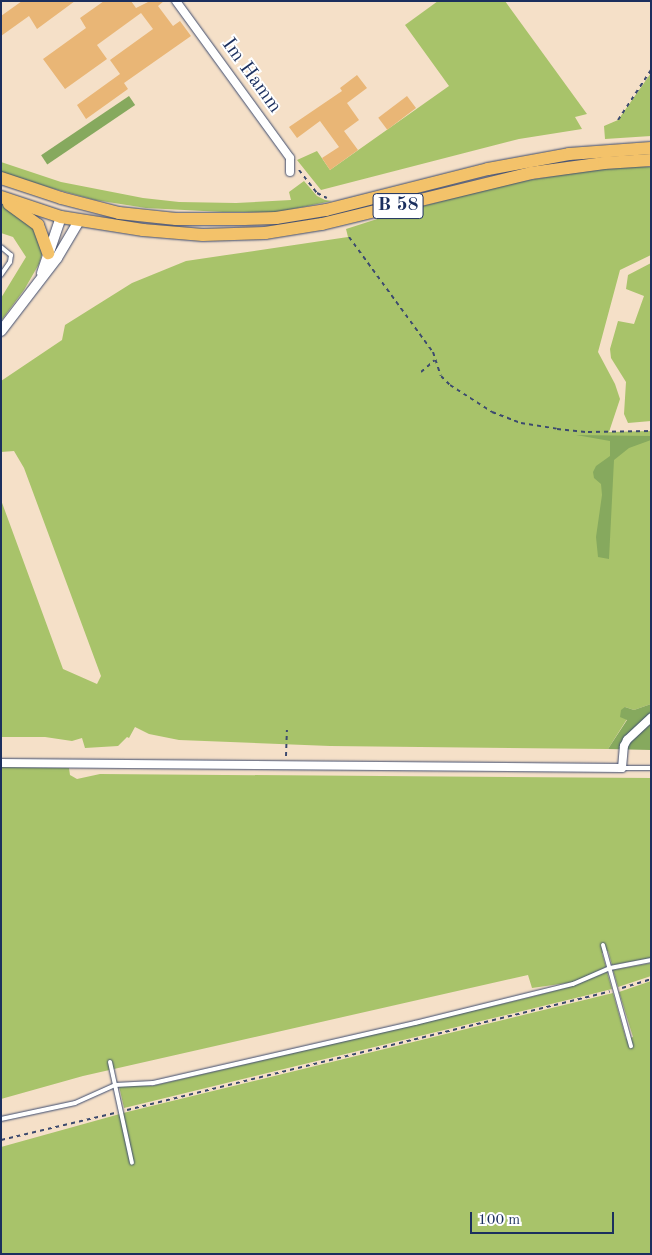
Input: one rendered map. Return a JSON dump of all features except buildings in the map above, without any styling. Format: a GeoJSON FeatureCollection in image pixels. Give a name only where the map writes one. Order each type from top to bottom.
{"type":"FeatureCollection","features":[{"type":"Feature","properties":{"kind":"main road","name":"B 58"},"geometry":{"type":"LineString","coordinates":[[1,178],[96,208],[176,219],[276,218],[326,210],[488,169],[560,156],[651,148]]}},
{"type":"Feature","properties":{"kind":"main road","name":"B 58"},"geometry":{"type":"LineString","coordinates":[[2,197],[61,217],[79,221],[170,233],[265,233],[322,224],[531,173],[604,163],[651,160]]}},
{"type":"Feature","properties":{"kind":"main road"},"geometry":{"type":"LineString","coordinates":[[2,197],[14,209],[38,225],[48,253]]}},
{"type":"Feature","properties":{"kind":"main road","name":"B 58"},"geometry":{"type":"LineString","coordinates":[[61,198],[79,221]]}},
{"type":"Feature","properties":{"kind":"main road","name":"B 58"},"geometry":{"type":"LineString","coordinates":[[61,217],[72,210],[96,208]]}},
{"type":"Feature","properties":{"kind":"street","name":"Im Hamm"},"geometry":{"type":"LineString","coordinates":[[176,1],[290,158],[290,172]]}},
{"type":"Feature","properties":{"kind":"street"},"geometry":{"type":"LineString","coordinates":[[40,279],[61,217]]}},
{"type":"Feature","properties":{"kind":"street"},"geometry":{"type":"LineString","coordinates":[[1,331],[57,258],[79,221]]}},
{"type":"Feature","properties":{"kind":"street"},"geometry":{"type":"LineString","coordinates":[[1,763],[622,768],[624,746],[651,718]]}},
{"type":"Feature","properties":{"kind":"lane"},"geometry":{"type":"LineString","coordinates":[[1,246],[10,255],[10,262],[1,276]]}},
{"type":"Feature","properties":{"kind":"lane"},"geometry":{"type":"LineString","coordinates":[[622,768],[651,768]]}},
{"type":"Feature","properties":{"kind":"lane"},"geometry":{"type":"LineString","coordinates":[[603,945],[631,1046]]}},
{"type":"Feature","properties":{"kind":"lane"},"geometry":{"type":"LineString","coordinates":[[1,1119],[75,1103],[115,1085],[152,1083],[415,1022],[573,984],[610,968],[651,960]]}},
{"type":"Feature","properties":{"kind":"lane"},"geometry":{"type":"LineString","coordinates":[[110,1062],[132,1163]]}},
{"type":"Feature","properties":{"kind":"path"},"geometry":{"type":"LineString","coordinates":[[618,120],[651,70]]}},
{"type":"Feature","properties":{"kind":"path"},"geometry":{"type":"LineString","coordinates":[[349,237],[433,352],[440,376],[450,385],[492,412],[521,424],[588,432],[651,431]]}},
{"type":"Feature","properties":{"kind":"path"},"geometry":{"type":"LineString","coordinates":[[421,372],[435,360]]}},
{"type":"Feature","properties":{"kind":"path"},"geometry":{"type":"LineString","coordinates":[[285,766],[287,730]]}},
{"type":"Feature","properties":{"kind":"path"},"geometry":{"type":"LineString","coordinates":[[1,1140],[616,990],[651,979]]}},
{"type":"Feature","properties":{"kind":"green space"},"geometry":{"type":"Polygon","coordinates":[[[438,1],[505,1],[587,114],[575,117],[582,129],[519,139],[321,190],[297,160],[317,151],[330,170],[449,86],[405,25],[438,1]]]}},
{"type":"Feature","properties":{"kind":"green space"},"geometry":{"type":"Polygon","coordinates":[[[651,73],[651,136],[605,139],[604,126],[618,120],[651,73]]]}},
{"type":"Feature","properties":{"kind":"green space"},"geometry":{"type":"Polygon","coordinates":[[[129,96],[135,105],[47,164],[41,155],[129,96]]]}},
{"type":"Feature","properties":{"kind":"green space"},"geometry":{"type":"Polygon","coordinates":[[[1,162],[61,182],[143,198],[179,202],[236,203],[291,200],[289,192],[304,181],[317,196],[332,201],[278,212],[223,212],[146,208],[95,200],[51,188],[1,172],[1,162]]]}},
{"type":"Feature","properties":{"kind":"green space"},"geometry":{"type":"Polygon","coordinates":[[[651,167],[651,255],[620,270],[598,352],[615,384],[620,399],[609,432],[651,431],[651,704],[634,710],[625,707],[627,719],[608,749],[330,746],[179,740],[149,734],[135,727],[129,738],[127,737],[118,746],[85,748],[82,738],[72,741],[45,737],[1,737],[1,500],[63,669],[97,684],[101,676],[24,468],[14,451],[1,452],[1,381],[62,340],[65,325],[132,283],[186,261],[348,237],[346,229],[399,212],[517,182],[591,170],[651,167]]]}},
{"type":"Feature","properties":{"kind":"green space"},"geometry":{"type":"Polygon","coordinates":[[[1,203],[12,213],[34,227],[42,254],[39,264],[24,290],[1,321],[1,298],[26,257],[13,237],[1,233],[1,203]]]}},
{"type":"Feature","properties":{"kind":"green space"},"geometry":{"type":"Polygon","coordinates":[[[651,263],[651,421],[628,423],[624,414],[626,382],[611,358],[610,349],[618,321],[634,324],[644,296],[626,289],[628,275],[651,263]]]}},
{"type":"Feature","properties":{"kind":"green space"},"geometry":{"type":"Polygon","coordinates":[[[576,435],[651,436],[651,440],[629,448],[614,460],[609,559],[598,557],[596,537],[602,495],[601,484],[594,478],[593,472],[596,466],[610,456],[610,441],[576,435]]]}},
{"type":"Feature","properties":{"kind":"green space"},"geometry":{"type":"Polygon","coordinates":[[[651,704],[651,750],[608,749],[627,720],[620,717],[621,710],[625,707],[634,710],[651,704]]]}},
{"type":"Feature","properties":{"kind":"green space"},"geometry":{"type":"Polygon","coordinates":[[[1,767],[69,768],[70,775],[77,779],[100,774],[651,778],[651,958],[612,965],[608,951],[602,953],[606,967],[574,982],[532,988],[528,975],[83,1076],[1,1099],[1,767]]]}},
{"type":"Feature","properties":{"kind":"green space"},"geometry":{"type":"Polygon","coordinates":[[[651,963],[651,976],[618,987],[613,970],[651,963]]]}},
{"type":"Feature","properties":{"kind":"green space"},"geometry":{"type":"Polygon","coordinates":[[[607,972],[612,989],[124,1108],[119,1086],[152,1086],[255,1062],[531,997],[573,986],[607,972]]]}},
{"type":"Feature","properties":{"kind":"green space"},"geometry":{"type":"Polygon","coordinates":[[[651,981],[651,1254],[1,1254],[1,1147],[127,1112],[613,993],[626,1039],[633,1037],[619,992],[651,981]]]}}]}
